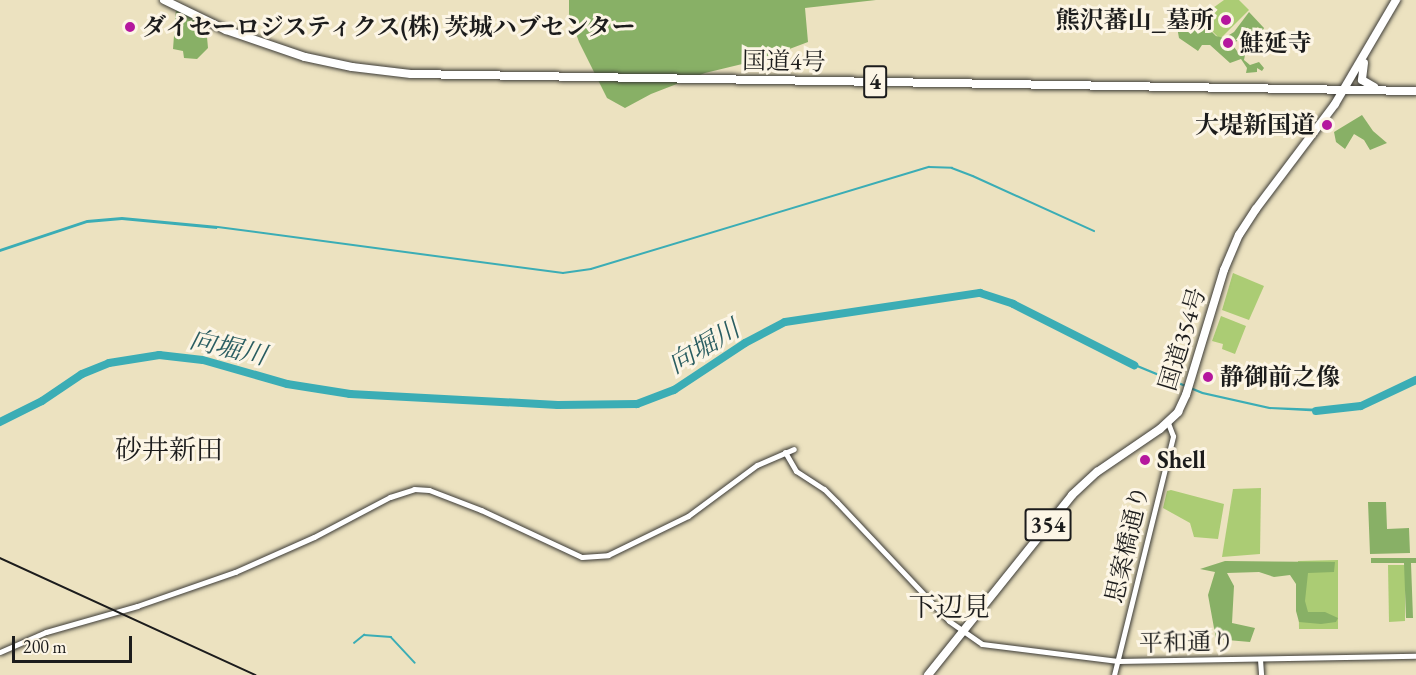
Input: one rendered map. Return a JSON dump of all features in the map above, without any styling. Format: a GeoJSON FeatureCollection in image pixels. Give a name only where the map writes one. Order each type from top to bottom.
{"type":"FeatureCollection","features":[{"type":"Feature","properties":{"kind":"highway","name":"国道4号"},"geometry":{"type":"LineString","coordinates":[[164,0],[226,30],[305,57],[411,74],[1416,91]]}},
{"type":"Feature","properties":{"kind":"highway","name":"国道354号"},"geometry":{"type":"LineString","coordinates":[[928,675],[1079,488],[1108,464],[1168,423],[1181,407],[1226,265],[1239,235],[1326,117],[1365,56],[1396,0]]}},
{"type":"Feature","properties":{"kind":"highway"},"geometry":{"type":"LineString","coordinates":[[1365,56],[1362,74],[1364,82],[1394,90]]}},
{"type":"Feature","properties":{"kind":"highway"},"geometry":{"type":"LineString","coordinates":[[1315,89],[1330,96],[1326,117]]}},
{"type":"Feature","properties":{"kind":"street","name":"思案橋通り"},"geometry":{"type":"LineString","coordinates":[[1114,675],[1173,436],[1168,423]]}},
{"type":"Feature","properties":{"kind":"street"},"geometry":{"type":"LineString","coordinates":[[0,652],[46,632],[137,606],[243,568],[314,537],[390,497],[414,489],[429,490],[481,510],[573,554],[587,558],[608,555],[688,516],[757,465],[794,449]]}},
{"type":"Feature","properties":{"kind":"street","name":"平和通り"},"geometry":{"type":"LineString","coordinates":[[785,452],[796,471],[824,489],[962,632],[982,644],[998,648],[1118,661],[1416,656]]}},
{"type":"Feature","properties":{"kind":"street"},"geometry":{"type":"LineString","coordinates":[[1260,659],[1261,675]]}},
{"type":"Feature","properties":{"kind":"green space"},"geometry":{"type":"Polygon","coordinates":[[[569,0],[876,0],[805,8],[808,42],[763,59],[705,73],[651,94],[625,108],[607,98],[579,42],[569,14],[569,0]]]}},
{"type":"Feature","properties":{"kind":"green space"},"geometry":{"type":"Polygon","coordinates":[[[1224,0],[1239,0],[1249,10],[1220,39],[1199,18],[1224,0]]]}},
{"type":"Feature","properties":{"kind":"green space"},"geometry":{"type":"Polygon","coordinates":[[[176,9],[206,26],[208,48],[197,59],[184,58],[183,51],[173,49],[176,9]]]}},
{"type":"Feature","properties":{"kind":"green space"},"geometry":{"type":"Polygon","coordinates":[[[1249,12],[1264,28],[1262,32],[1258,27],[1234,43],[1234,47],[1240,55],[1245,55],[1244,60],[1250,65],[1259,62],[1264,68],[1262,71],[1257,68],[1257,72],[1246,73],[1247,68],[1241,59],[1230,63],[1210,45],[1202,45],[1198,51],[1179,38],[1177,27],[1180,20],[1184,20],[1188,25],[1199,19],[1216,36],[1224,38],[1234,32],[1249,12]]]}},
{"type":"Feature","properties":{"kind":"green space"},"geometry":{"type":"Polygon","coordinates":[[[1362,115],[1373,131],[1387,143],[1370,150],[1364,140],[1354,134],[1345,149],[1336,142],[1334,132],[1362,115]]]}},
{"type":"Feature","properties":{"kind":"green space"},"geometry":{"type":"Polygon","coordinates":[[[1233,273],[1264,286],[1249,320],[1222,310],[1233,273]]]}},
{"type":"Feature","properties":{"kind":"green space"},"geometry":{"type":"Polygon","coordinates":[[[1221,316],[1246,326],[1235,354],[1222,349],[1223,344],[1212,341],[1221,316]]]}},
{"type":"Feature","properties":{"kind":"green space"},"geometry":{"type":"Polygon","coordinates":[[[1261,488],[1260,554],[1222,557],[1233,489],[1261,488]]]}},
{"type":"Feature","properties":{"kind":"green space"},"geometry":{"type":"Polygon","coordinates":[[[1171,490],[1224,504],[1218,539],[1194,537],[1190,523],[1163,508],[1167,491],[1171,490]]]}},
{"type":"Feature","properties":{"kind":"green space"},"geometry":{"type":"Polygon","coordinates":[[[1368,502],[1386,502],[1387,529],[1409,528],[1410,553],[1370,554],[1368,502]]]}},
{"type":"Feature","properties":{"kind":"green space"},"geometry":{"type":"Polygon","coordinates":[[[1371,558],[1416,558],[1416,563],[1411,563],[1413,618],[1406,618],[1404,563],[1371,563],[1371,558]]]}},
{"type":"Feature","properties":{"kind":"green space"},"geometry":{"type":"Polygon","coordinates":[[[1338,560],[1338,629],[1299,629],[1298,561],[1338,560]]]}},
{"type":"Feature","properties":{"kind":"green space"},"geometry":{"type":"Polygon","coordinates":[[[1225,561],[1335,562],[1334,572],[1308,573],[1305,601],[1308,612],[1325,612],[1338,618],[1336,622],[1321,624],[1299,622],[1296,611],[1296,584],[1290,575],[1274,577],[1259,572],[1227,573],[1234,586],[1232,623],[1255,628],[1250,642],[1216,639],[1208,595],[1215,572],[1200,569],[1225,561]]]}},
{"type":"Feature","properties":{"kind":"green space"},"geometry":{"type":"Polygon","coordinates":[[[1388,565],[1405,565],[1405,621],[1389,622],[1388,565]]]}},
{"type":"Feature","properties":{"kind":"water"},"geometry":{"type":"Polygon","coordinates":[[[122,217],[218,226],[217,229],[122,220],[87,223],[0,252],[0,249],[87,220],[122,217]]]}},
{"type":"Feature","properties":{"kind":"water"},"geometry":{"type":"Polygon","coordinates":[[[1128,361],[1203,392],[1270,407],[1324,409],[1324,412],[1269,409],[1202,394],[1127,363],[1128,361]]]}},
{"type":"Feature","properties":{"kind":"waterway"},"geometry":{"type":"LineString","coordinates":[[218,227],[563,273],[591,269],[929,167],[952,168],[973,176],[1094,231]]}},
{"type":"Feature","properties":{"kind":"waterway","name":"向堀川"},"geometry":{"type":"LineString","coordinates":[[0,422],[42,401],[82,374],[109,363],[159,355],[203,360],[287,384],[350,394],[558,405],[637,404],[674,390],[745,343],[785,322],[980,293],[1013,304],[1134,365]]}},
{"type":"Feature","properties":{"kind":"waterway","name":"向堀川"},"geometry":{"type":"LineString","coordinates":[[1316,411],[1361,406],[1416,380]]}},
{"type":"Feature","properties":{"kind":"waterway"},"geometry":{"type":"LineString","coordinates":[[354,643],[364,635],[391,637],[415,663]]}},
{"type":"Feature","properties":{"kind":"railway"},"geometry":{"type":"LineString","coordinates":[[0,558],[255,675]]}},
{"type":"Feature","properties":{"kind":"place","name":"熊沢蕃山_墓所"},"geometry":{"type":"Point","coordinates":[1226,20]}},
{"type":"Feature","properties":{"kind":"place","name":"ダイセーロジスティクス(株) 茨城ハブセンター"},"geometry":{"type":"Point","coordinates":[130,27]}},
{"type":"Feature","properties":{"kind":"place","name":"鮭延寺"},"geometry":{"type":"Point","coordinates":[1228,43]}},
{"type":"Feature","properties":{"kind":"place","name":"大堤新国道"},"geometry":{"type":"Point","coordinates":[1327,125]}},
{"type":"Feature","properties":{"kind":"place","name":"静御前之像"},"geometry":{"type":"Point","coordinates":[1208,377]}},
{"type":"Feature","properties":{"kind":"place","name":"Shell"},"geometry":{"type":"Point","coordinates":[1145,460]}},
{"type":"Feature","properties":{"kind":"district","name":"砂井新田"},"geometry":{"type":"Point","coordinates":[169,450]}},
{"type":"Feature","properties":{"kind":"district","name":"下辺見"},"geometry":{"type":"Point","coordinates":[949,607]}}]}
